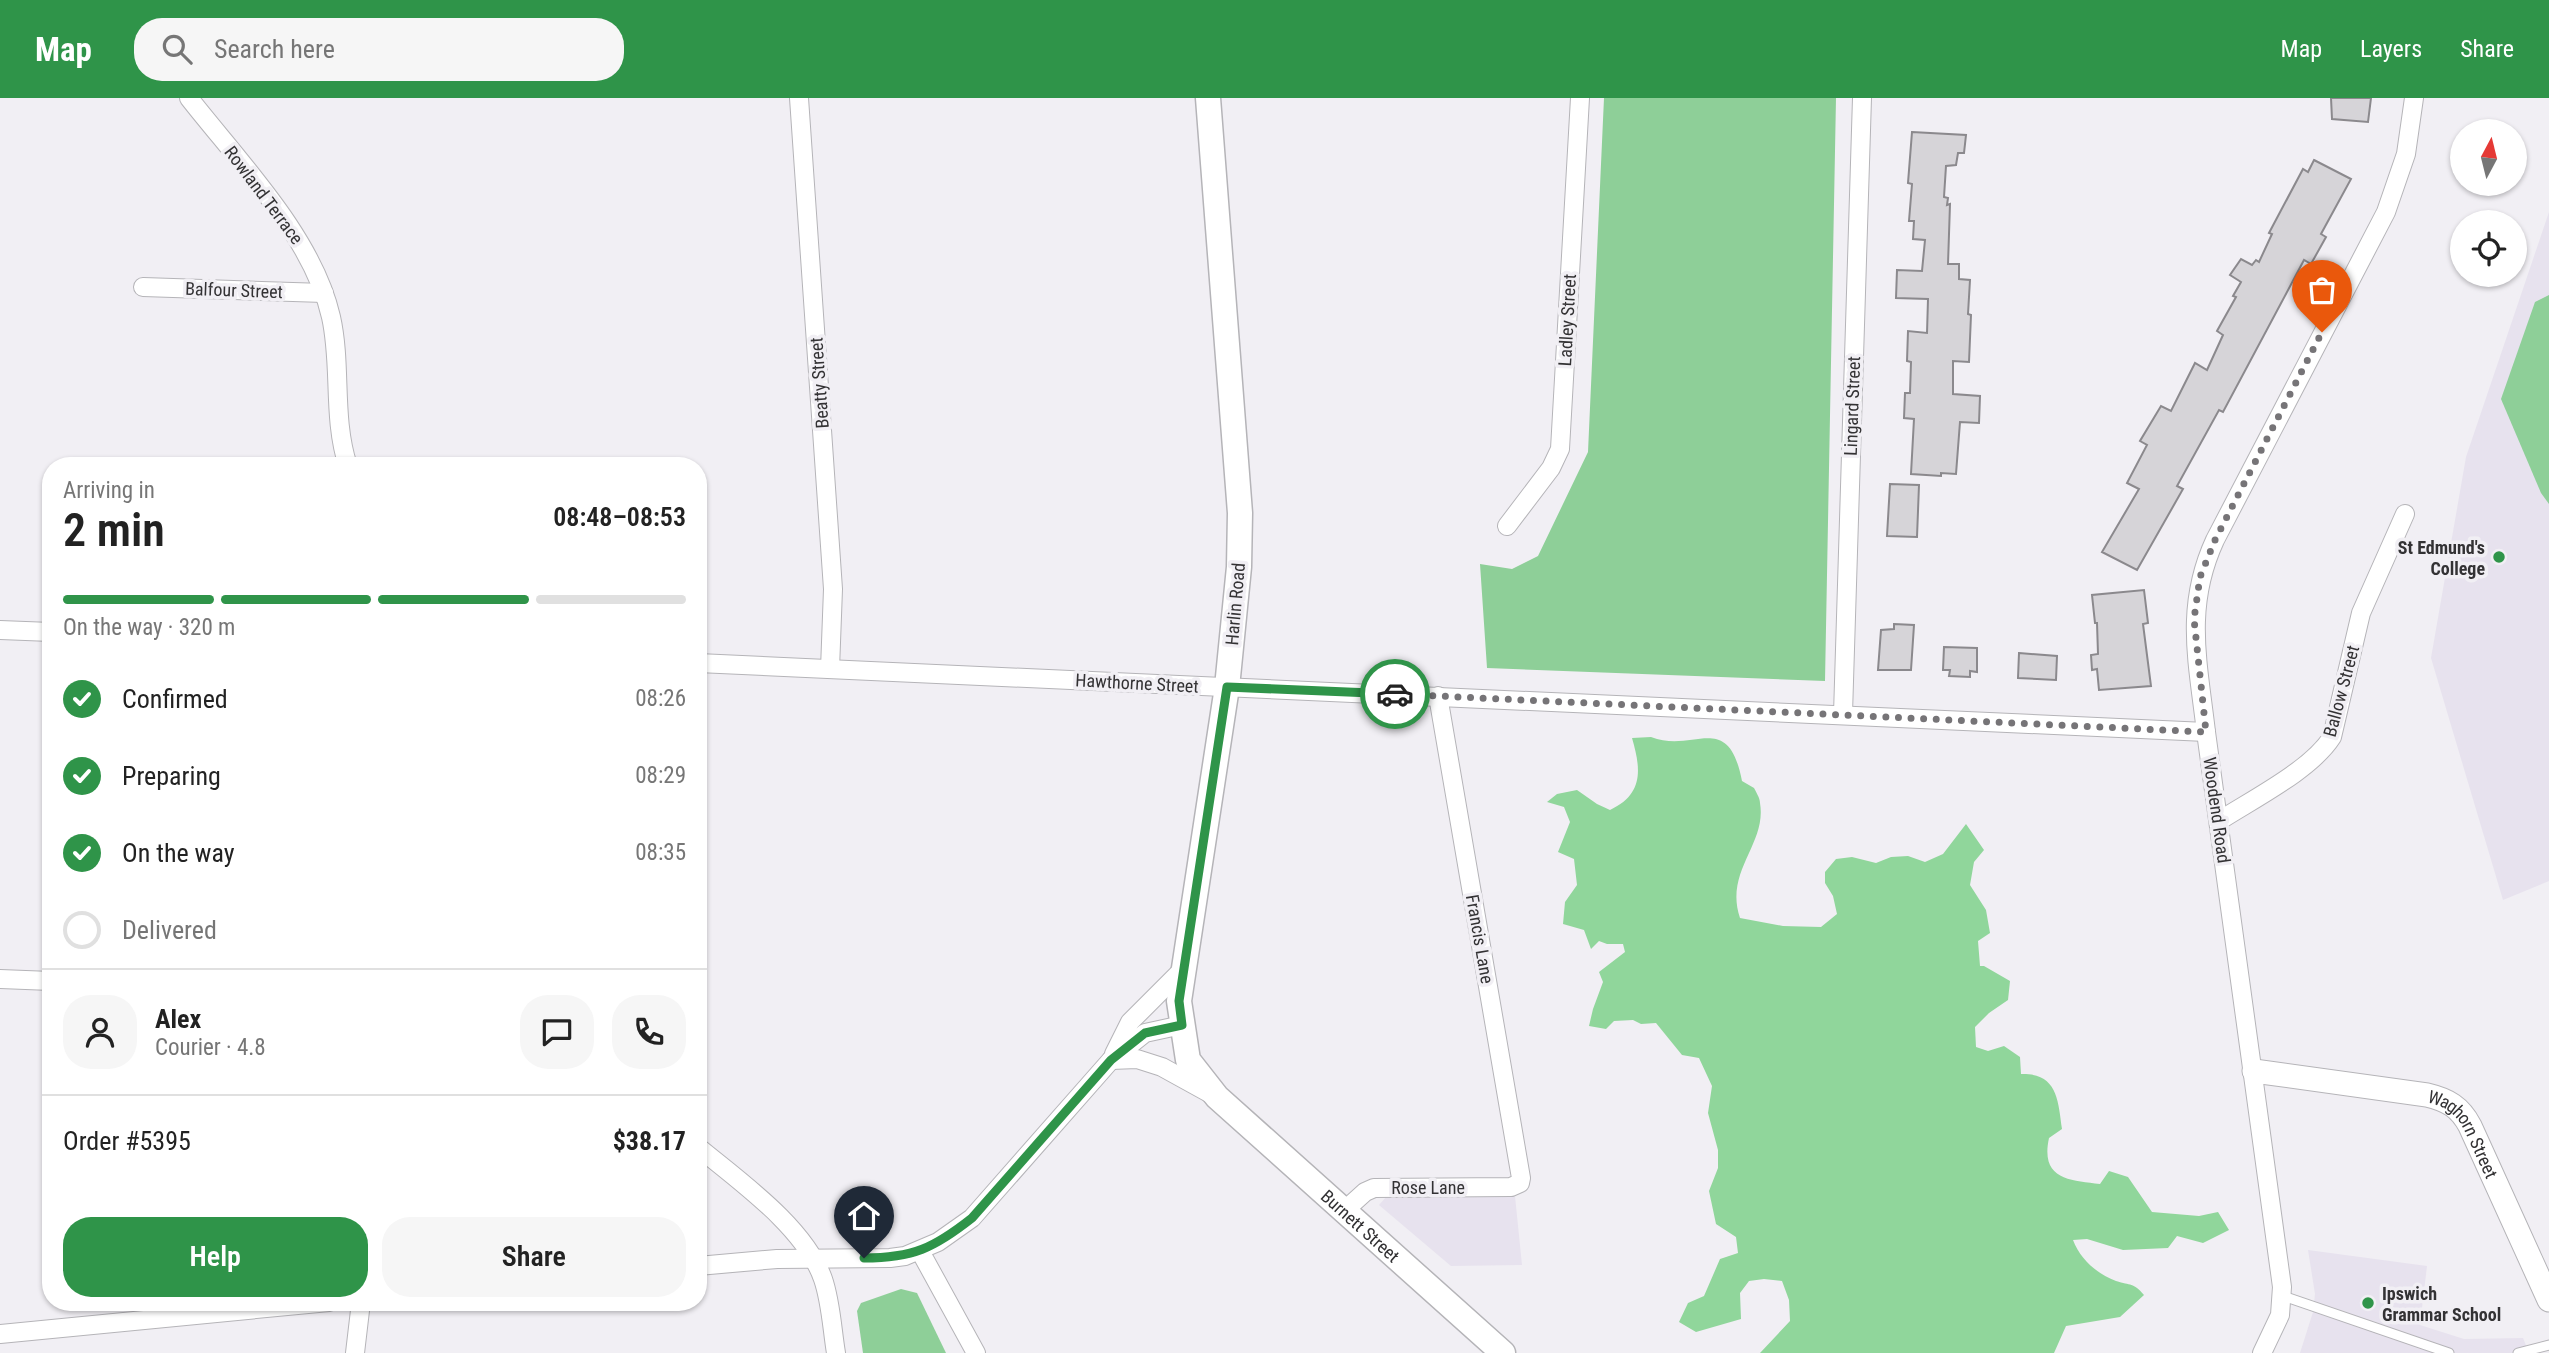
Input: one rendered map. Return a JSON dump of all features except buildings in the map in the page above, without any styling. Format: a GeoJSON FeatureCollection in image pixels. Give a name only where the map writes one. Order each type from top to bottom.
{"type":"FeatureCollection","features":[{"type":"Feature","properties":{"kind":"main road","name":"Harlin Road"},"geometry":{"type":"LineString","coordinates":[[1208,98],[1240,513],[1239,568],[1227,687],[1179,1001],[1188,1060],[1217,1097]]}},
{"type":"Feature","properties":{"kind":"main road","name":"Burnett Street"},"geometry":{"type":"LineString","coordinates":[[1217,1097],[1503,1353]]}},
{"type":"Feature","properties":{"kind":"street","name":"Rowland Terrace"},"geometry":{"type":"LineString","coordinates":[[189,98],[297,237],[316,269],[335,341],[338,425],[346,457]]}},
{"type":"Feature","properties":{"kind":"street","name":"Beatty Street"},"geometry":{"type":"LineString","coordinates":[[799,98],[833,589],[830,669]]}},
{"type":"Feature","properties":{"kind":"street","name":"Ladley Street"},"geometry":{"type":"LineString","coordinates":[[1507,526],[1551,468],[1560,449],[1580,98]]}},
{"type":"Feature","properties":{"kind":"street","name":"Lingard Street"},"geometry":{"type":"LineString","coordinates":[[1843,714],[1861,98]]}},
{"type":"Feature","properties":{"kind":"street","name":"Woodend Road"},"geometry":{"type":"LineString","coordinates":[[2262,1353],[2277,1325],[2283,1296],[2206,732],[2194,619],[2197,593],[2205,561],[2389,206],[2406,154],[2414,98]]}},
{"type":"Feature","properties":{"kind":"street","name":"Balfour Street"},"geometry":{"type":"LineString","coordinates":[[143,286],[324,293]]}},
{"type":"Feature","properties":{"kind":"street","name":"Ballow Street"},"geometry":{"type":"LineString","coordinates":[[2219,821],[2305,765],[2324,749],[2332,737],[2361,613],[2405,514]]}},
{"type":"Feature","properties":{"kind":"street"},"geometry":{"type":"LineString","coordinates":[[0,630],[42,632]]}},
{"type":"Feature","properties":{"kind":"street","name":"Hawthorne Street"},"geometry":{"type":"LineString","coordinates":[[707,663],[2206,732]]}},
{"type":"Feature","properties":{"kind":"street","name":"Francis Lane"},"geometry":{"type":"LineString","coordinates":[[1438,696],[1521,1173],[1520,1182]]}},
{"type":"Feature","properties":{"kind":"street"},"geometry":{"type":"LineString","coordinates":[[1111,1060],[1130,1022],[1185,966]]}},
{"type":"Feature","properties":{"kind":"street"},"geometry":{"type":"LineString","coordinates":[[0,979],[42,981]]}},
{"type":"Feature","properties":{"kind":"street"},"geometry":{"type":"LineString","coordinates":[[707,1265],[813,1258],[890,1258],[920,1251],[938,1242],[972,1218],[1111,1060],[1145,1033],[1182,1025]]}},
{"type":"Feature","properties":{"kind":"street"},"geometry":{"type":"LineString","coordinates":[[1111,1060],[1137,1059],[1162,1067],[1217,1097]]}},
{"type":"Feature","properties":{"kind":"street","name":"Waghorn Street"},"geometry":{"type":"LineString","coordinates":[[2254,1071],[2427,1095],[2453,1104],[2470,1126],[2549,1300]]}},
{"type":"Feature","properties":{"kind":"street"},"geometry":{"type":"LineString","coordinates":[[707,1155],[777,1213],[813,1258],[826,1288],[836,1353]]}},
{"type":"Feature","properties":{"kind":"street","name":"Rose Lane"},"geometry":{"type":"LineString","coordinates":[[1344,1210],[1374,1188],[1511,1187],[1520,1182]]}},
{"type":"Feature","properties":{"kind":"street"},"geometry":{"type":"LineString","coordinates":[[920,1251],[976,1353]]}},
{"type":"Feature","properties":{"kind":"street"},"geometry":{"type":"LineString","coordinates":[[0,1334],[237,1311]]}},
{"type":"Feature","properties":{"kind":"street"},"geometry":{"type":"LineString","coordinates":[[355,1353],[360,1311]]}},
{"type":"Feature","properties":{"kind":"lane"},"geometry":{"type":"LineString","coordinates":[[2283,1296],[2448,1353]]}},
{"type":"Feature","properties":{"kind":"lane"},"geometry":{"type":"LineString","coordinates":[[2518,1353],[2549,1345]]}},
{"type":"Feature","properties":{"kind":"shaded area","name":"St Edmund's College"},"geometry":{"type":"Polygon","coordinates":[[[2549,212],[2549,881],[2503,900],[2431,658],[2466,457],[2524,287],[2527,287],[2527,277],[2549,212]]]}},
{"type":"Feature","properties":{"kind":"shaded area"},"geometry":{"type":"Polygon","coordinates":[[[1388,1195],[1515,1196],[1522,1265],[1451,1266],[1379,1205],[1388,1195]]]}},
{"type":"Feature","properties":{"kind":"shaded area","name":"Ipswich Grammar School"},"geometry":{"type":"Polygon","coordinates":[[[2308,1250],[2427,1266],[2420,1325],[2464,1339],[2523,1338],[2529,1353],[2300,1353],[2313,1312],[2315,1294],[2308,1250]]]}},
{"type":"Feature","properties":{"kind":"green space"},"geometry":{"type":"Polygon","coordinates":[[[1604,98],[1836,98],[1825,681],[1487,668],[1480,564],[1512,569],[1538,556],[1588,452],[1604,98]]]}},
{"type":"Feature","properties":{"kind":"green space"},"geometry":{"type":"Polygon","coordinates":[[[2549,295],[2549,504],[2541,493],[2501,399],[2535,302],[2549,295]]]}},
{"type":"Feature","properties":{"kind":"green space"},"geometry":{"type":"Polygon","coordinates":[[[1651,737],[1667,741],[1707,738],[1718,740],[1728,746],[1736,759],[1742,781],[1754,788],[1758,795],[1758,832],[1737,886],[1740,918],[1783,926],[1821,927],[1837,914],[1833,896],[1825,883],[1825,872],[1836,859],[1852,857],[1876,863],[1891,857],[1908,856],[1925,862],[1943,854],[1966,824],[1984,850],[1974,862],[1970,885],[1986,910],[1990,933],[1978,941],[1980,966],[2010,981],[2008,1000],[1975,1027],[1976,1047],[1988,1051],[2004,1046],[2020,1057],[2021,1074],[2042,1078],[2054,1090],[2062,1129],[2049,1138],[2047,1152],[2053,1170],[2068,1179],[2100,1184],[2109,1171],[2128,1177],[2152,1212],[2199,1216],[2218,1212],[2229,1230],[2203,1243],[2177,1236],[2168,1248],[2123,1250],[2087,1239],[2073,1240],[2080,1253],[2096,1270],[2116,1281],[2134,1286],[2144,1295],[2120,1317],[2066,1326],[2054,1353],[1760,1353],[1790,1321],[1789,1300],[1782,1281],[1764,1279],[1749,1281],[1740,1293],[1741,1319],[1696,1332],[1679,1322],[1688,1303],[1704,1296],[1720,1259],[1738,1253],[1736,1237],[1716,1224],[1709,1191],[1718,1168],[1718,1150],[1708,1113],[1712,1086],[1699,1058],[1682,1055],[1656,1023],[1641,1024],[1633,1020],[1614,1021],[1606,1029],[1589,1026],[1603,982],[1599,972],[1625,952],[1623,944],[1599,941],[1591,949],[1584,930],[1563,924],[1565,902],[1577,885],[1574,859],[1558,852],[1570,822],[1564,807],[1547,802],[1557,794],[1577,790],[1610,810],[1621,804],[1629,796],[1637,780],[1637,760],[1632,738],[1651,737]]]}},
{"type":"Feature","properties":{"kind":"green space"},"geometry":{"type":"Polygon","coordinates":[[[901,1289],[917,1293],[946,1353],[863,1353],[857,1311],[861,1303],[901,1289]]]}},
{"type":"Feature","properties":{"kind":"way so far"},"geometry":{"type":"LineString","coordinates":[[1395,694],[2206,732],[2194,619],[2200,577],[2215,540],[2322,332]]}},
{"type":"Feature","properties":{"kind":"place","name":"St Edmund's College"},"geometry":{"type":"Point","coordinates":[2499,557]}},
{"type":"Feature","properties":{"kind":"place","name":"Ipswich Grammar School"},"geometry":{"type":"Point","coordinates":[2368,1303]}},
{"type":"Feature","properties":{"kind":"route"},"geometry":{"type":"LineString","coordinates":[[864,1258],[905,1256],[920,1251],[956,1231],[972,1218],[1111,1060],[1145,1033],[1182,1025],[1179,1001],[1227,687],[1395,694]]}}]}
